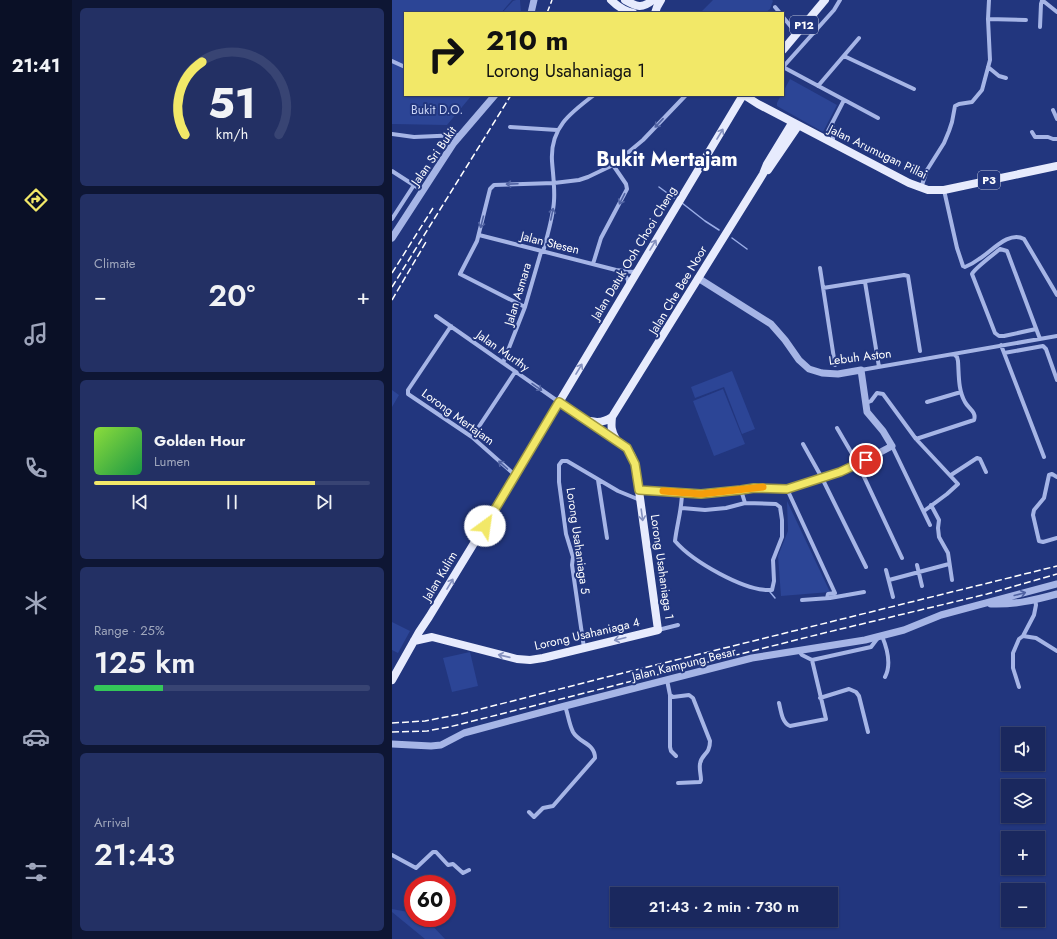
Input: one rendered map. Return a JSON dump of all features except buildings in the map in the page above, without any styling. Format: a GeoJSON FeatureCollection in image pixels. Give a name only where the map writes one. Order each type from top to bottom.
{"type":"FeatureCollection","features":[{"type":"Feature","properties":{"kind":"main road"},"geometry":{"type":"LineString","coordinates":[[618,0],[634,5],[645,6],[653,0]]}},
{"type":"Feature","properties":{"kind":"main road"},"geometry":{"type":"LineString","coordinates":[[618,0],[618,7],[629,12]]}},
{"type":"Feature","properties":{"kind":"main road"},"geometry":{"type":"LineString","coordinates":[[618,0],[636,12]]}},
{"type":"Feature","properties":{"kind":"main road"},"geometry":{"type":"LineString","coordinates":[[636,0],[641,2],[653,0]]}},
{"type":"Feature","properties":{"kind":"main road"},"geometry":{"type":"LineString","coordinates":[[655,12],[656,7],[661,0]]}},
{"type":"Feature","properties":{"kind":"main road","name":"P12"},"geometry":{"type":"LineString","coordinates":[[784,49],[825,0]]}},
{"type":"Feature","properties":{"kind":"main road","name":"Jalan Datuk Ooh Chooi Cheng"},"geometry":{"type":"LineString","coordinates":[[559,402],[743,96]]}},
{"type":"Feature","properties":{"kind":"main road","name":"Jalan Arumugan Pillai"},"geometry":{"type":"LineString","coordinates":[[746,96],[833,144],[920,188],[928,190],[944,190],[1057,166]]}},
{"type":"Feature","properties":{"kind":"main road"},"geometry":{"type":"LineString","coordinates":[[753,96],[758,104]]}},
{"type":"Feature","properties":{"kind":"main road","name":"Jalan Che Bee Noor"},"geometry":{"type":"LineString","coordinates":[[612,417],[657,347],[763,174],[771,167],[795,124]]}},
{"type":"Feature","properties":{"kind":"main road","name":"Lorong Usahaniaga 1"},"geometry":{"type":"LineString","coordinates":[[559,402],[627,448],[633,458],[639,490],[658,630]]}},
{"type":"Feature","properties":{"kind":"main road","name":"Jalan Kulim"},"geometry":{"type":"LineString","coordinates":[[392,680],[414,641],[559,402]]}},
{"type":"Feature","properties":{"kind":"main road"},"geometry":{"type":"LineString","coordinates":[[585,420],[599,422],[612,417],[611,431],[617,441]]}},
{"type":"Feature","properties":{"kind":"main road"},"geometry":{"type":"LineString","coordinates":[[429,617],[426,631],[432,637]]}},
{"type":"Feature","properties":{"kind":"main road","name":"Lorong Usahaniaga 4"},"geometry":{"type":"LineString","coordinates":[[432,637],[495,654],[523,659],[543,658],[658,630]]}},
{"type":"Feature","properties":{"kind":"main road"},"geometry":{"type":"LineString","coordinates":[[414,641],[432,637]]}},
{"type":"Feature","properties":{"kind":"street"},"geometry":{"type":"LineString","coordinates":[[531,12],[534,0]]}},
{"type":"Feature","properties":{"kind":"street"},"geometry":{"type":"LineString","coordinates":[[784,66],[834,10],[840,0]]}},
{"type":"Feature","properties":{"kind":"street"},"geometry":{"type":"LineString","coordinates":[[920,188],[927,170],[944,143],[952,122],[955,106],[974,101],[982,90],[988,67],[990,48],[988,19],[989,0]]}},
{"type":"Feature","properties":{"kind":"street"},"geometry":{"type":"LineString","coordinates":[[1040,28],[1040,4],[1042,0],[1057,12]]}},
{"type":"Feature","properties":{"kind":"street"},"geometry":{"type":"LineString","coordinates":[[775,7],[779,12]]}},
{"type":"Feature","properties":{"kind":"street"},"geometry":{"type":"LineString","coordinates":[[784,18],[797,34]]}},
{"type":"Feature","properties":{"kind":"street"},"geometry":{"type":"LineString","coordinates":[[988,19],[1026,20]]}},
{"type":"Feature","properties":{"kind":"street"},"geometry":{"type":"LineString","coordinates":[[818,86],[859,38]]}},
{"type":"Feature","properties":{"kind":"street"},"geometry":{"type":"LineString","coordinates":[[844,56],[914,89]]}},
{"type":"Feature","properties":{"kind":"street"},"geometry":{"type":"LineString","coordinates":[[392,61],[404,66]]}},
{"type":"Feature","properties":{"kind":"street"},"geometry":{"type":"LineString","coordinates":[[988,67],[1000,76],[1006,78]]}},
{"type":"Feature","properties":{"kind":"street"},"geometry":{"type":"LineString","coordinates":[[784,68],[878,118]]}},
{"type":"Feature","properties":{"kind":"street","name":"Jalan Sri Bukit"},"geometry":{"type":"LineString","coordinates":[[393,234],[460,135],[494,96]]}},
{"type":"Feature","properties":{"kind":"street"},"geometry":{"type":"LineString","coordinates":[[510,127],[557,130],[570,114],[593,96]]}},
{"type":"Feature","properties":{"kind":"street"},"geometry":{"type":"LineString","coordinates":[[525,307],[460,274],[478,235],[489,193],[494,185],[554,183],[579,180],[588,177],[613,165],[643,140],[685,96]]}},
{"type":"Feature","properties":{"kind":"street"},"geometry":{"type":"LineString","coordinates":[[824,139],[844,100]]}},
{"type":"Feature","properties":{"kind":"street"},"geometry":{"type":"LineString","coordinates":[[1053,110],[1057,119]]}},
{"type":"Feature","properties":{"kind":"street"},"geometry":{"type":"LineString","coordinates":[[833,124],[833,144]]}},
{"type":"Feature","properties":{"kind":"street","name":"Jalan Asmara"},"geometry":{"type":"LineString","coordinates":[[503,363],[525,307],[542,252],[554,203],[552,147],[557,130]]}},
{"type":"Feature","properties":{"kind":"street"},"geometry":{"type":"LineString","coordinates":[[1032,132],[1035,137],[1057,139]]}},
{"type":"Feature","properties":{"kind":"street"},"geometry":{"type":"LineString","coordinates":[[392,134],[414,137],[460,135]]}},
{"type":"Feature","properties":{"kind":"street"},"geometry":{"type":"LineString","coordinates":[[593,264],[601,238],[627,189],[626,184],[613,165]]}},
{"type":"Feature","properties":{"kind":"street"},"geometry":{"type":"LineString","coordinates":[[392,172],[423,191]]}},
{"type":"Feature","properties":{"kind":"street","name":"Jalan Sri Bukit"},"geometry":{"type":"LineString","coordinates":[[392,219],[414,185]]}},
{"type":"Feature","properties":{"kind":"street"},"geometry":{"type":"LineString","coordinates":[[944,190],[957,248],[963,266],[965,267],[979,260],[998,244],[1017,236],[1021,237],[1024,239],[1057,295]]}},
{"type":"Feature","properties":{"kind":"street","name":"Jalan Stesen"},"geometry":{"type":"LineString","coordinates":[[478,235],[616,270],[633,272],[638,269]]}},
{"type":"Feature","properties":{"kind":"street"},"geometry":{"type":"LineString","coordinates":[[1036,329],[1004,336],[999,336],[995,333],[972,274],[974,270],[1000,249],[1007,250],[1040,339]]}},
{"type":"Feature","properties":{"kind":"street"},"geometry":{"type":"LineString","coordinates":[[820,268],[835,365]]}},
{"type":"Feature","properties":{"kind":"street"},"geometry":{"type":"LineString","coordinates":[[616,270],[623,274],[627,279],[627,288]]}},
{"type":"Feature","properties":{"kind":"street"},"geometry":{"type":"LineString","coordinates":[[823,288],[904,275],[908,276],[920,351]]}},
{"type":"Feature","properties":{"kind":"street","name":"Lebuh Aston"},"geometry":{"type":"LineString","coordinates":[[698,278],[771,324],[785,340],[798,360],[809,368],[822,373],[838,374],[1057,336]]}},
{"type":"Feature","properties":{"kind":"street"},"geometry":{"type":"LineString","coordinates":[[865,282],[878,367]]}},
{"type":"Feature","properties":{"kind":"street","name":"Jalan Murthy"},"geometry":{"type":"LineString","coordinates":[[436,316],[559,402]]}},
{"type":"Feature","properties":{"kind":"street","name":"Lorong Mertajam"},"geometry":{"type":"LineString","coordinates":[[451,326],[408,390],[408,394],[472,437],[515,476]]}},
{"type":"Feature","properties":{"kind":"street"},"geometry":{"type":"LineString","coordinates":[[1001,345],[1044,457]]}},
{"type":"Feature","properties":{"kind":"street"},"geometry":{"type":"LineString","coordinates":[[1004,353],[1043,346],[1046,349],[1057,380]]}},
{"type":"Feature","properties":{"kind":"street"},"geometry":{"type":"LineString","coordinates":[[916,439],[974,420],[974,414],[965,402],[961,392],[958,361],[954,354]]}},
{"type":"Feature","properties":{"kind":"street"},"geometry":{"type":"LineString","coordinates":[[861,370],[868,412],[883,431],[892,446],[930,525]]}},
{"type":"Feature","properties":{"kind":"street"},"geometry":{"type":"LineString","coordinates":[[472,437],[515,372]]}},
{"type":"Feature","properties":{"kind":"street"},"geometry":{"type":"LineString","coordinates":[[927,402],[961,392]]}},
{"type":"Feature","properties":{"kind":"street"},"geometry":{"type":"LineString","coordinates":[[866,403],[871,401],[877,393],[883,394],[916,439],[958,484],[924,511]]}},
{"type":"Feature","properties":{"kind":"street"},"geometry":{"type":"LineString","coordinates":[[837,428],[858,464],[902,558]]}},
{"type":"Feature","properties":{"kind":"street"},"geometry":{"type":"LineString","coordinates":[[802,444],[822,478],[866,568]]}},
{"type":"Feature","properties":{"kind":"street"},"geometry":{"type":"LineString","coordinates":[[639,490],[701,494],[754,488],[787,489],[822,478],[858,464],[892,446]]}},
{"type":"Feature","properties":{"kind":"street"},"geometry":{"type":"LineString","coordinates":[[951,475],[977,458],[980,459],[986,472]]}},
{"type":"Feature","properties":{"kind":"street","name":"Lorong Usahaniaga 5"},"geometry":{"type":"LineString","coordinates":[[584,648],[572,565],[573,557],[566,534],[559,482],[559,465],[562,461],[567,461],[598,480]]}},
{"type":"Feature","properties":{"kind":"street"},"geometry":{"type":"LineString","coordinates":[[1057,477],[1052,474],[1049,475],[1044,498],[1035,508],[1033,515],[1039,541],[1042,542],[1057,538]]}},
{"type":"Feature","properties":{"kind":"street"},"geometry":{"type":"LineString","coordinates":[[598,480],[618,491],[640,500]]}},
{"type":"Feature","properties":{"kind":"street"},"geometry":{"type":"LineString","coordinates":[[598,480],[607,538]]}},
{"type":"Feature","properties":{"kind":"street"},"geometry":{"type":"LineString","coordinates":[[787,489],[835,593],[828,594],[827,598]]}},
{"type":"Feature","properties":{"kind":"street"},"geometry":{"type":"LineString","coordinates":[[741,490],[745,502]]}},
{"type":"Feature","properties":{"kind":"street"},"geometry":{"type":"LineString","coordinates":[[682,492],[682,508],[677,525],[676,541],[682,548],[727,578],[756,589],[772,590],[774,581],[773,560],[782,537],[780,507],[776,504],[745,502],[726,508],[705,510],[682,508]]}},
{"type":"Feature","properties":{"kind":"street"},"geometry":{"type":"LineString","coordinates":[[931,505],[939,520],[939,537],[946,549],[952,580]]}},
{"type":"Feature","properties":{"kind":"street"},"geometry":{"type":"LineString","coordinates":[[889,580],[949,564]]}},
{"type":"Feature","properties":{"kind":"street"},"geometry":{"type":"LineString","coordinates":[[917,565],[922,586]]}},
{"type":"Feature","properties":{"kind":"street"},"geometry":{"type":"LineString","coordinates":[[886,570],[893,597]]}},
{"type":"Feature","properties":{"kind":"street","name":"Jalan Kampung Besar"},"geometry":{"type":"LineString","coordinates":[[392,744],[437,746],[470,731],[565,706],[752,658],[882,636],[904,630],[941,615],[1057,584]]}},
{"type":"Feature","properties":{"kind":"street"},"geometry":{"type":"LineString","coordinates":[[802,600],[827,598],[864,592]]}},
{"type":"Feature","properties":{"kind":"street","name":"Jalan Kampung Besar"},"geometry":{"type":"LineString","coordinates":[[983,604],[1004,604],[1035,600],[1057,594]]}},
{"type":"Feature","properties":{"kind":"street"},"geometry":{"type":"LineString","coordinates":[[1019,687],[1013,668],[1013,653],[1018,640],[1023,636],[1034,615],[1036,605],[1035,600]]}},
{"type":"Feature","properties":{"kind":"street","name":"Lorong Usahaniaga 4"},"geometry":{"type":"LineString","coordinates":[[658,630],[678,624]]}},
{"type":"Feature","properties":{"kind":"street"},"geometry":{"type":"LineString","coordinates":[[799,651],[802,655],[812,660],[870,647],[876,639],[882,636],[888,656],[887,673],[885,677]]}},
{"type":"Feature","properties":{"kind":"street"},"geometry":{"type":"LineString","coordinates":[[1023,636],[1036,638],[1057,651]]}},
{"type":"Feature","properties":{"kind":"street"},"geometry":{"type":"LineString","coordinates":[[779,703],[784,721],[787,725],[790,726],[826,719],[812,660]]}},
{"type":"Feature","properties":{"kind":"street"},"geometry":{"type":"LineString","coordinates":[[667,680],[670,695],[670,747],[671,751],[676,756]]}},
{"type":"Feature","properties":{"kind":"street"},"geometry":{"type":"LineString","coordinates":[[820,698],[849,689],[856,692],[859,696],[868,732]]}},
{"type":"Feature","properties":{"kind":"street"},"geometry":{"type":"LineString","coordinates":[[670,695],[673,697],[689,695],[693,698],[710,741],[710,746],[707,753],[699,764],[700,782],[678,783]]}},
{"type":"Feature","properties":{"kind":"street"},"geometry":{"type":"LineString","coordinates":[[529,812],[534,817],[543,808],[553,806],[595,758],[595,753],[592,748],[573,732],[565,706]]}},
{"type":"Feature","properties":{"kind":"street"},"geometry":{"type":"LineString","coordinates":[[392,855],[416,868],[434,852],[436,852],[448,865],[453,864],[463,874],[469,870]]}},
{"type":"Feature","properties":{"kind":"green space","name":"Bukit D.O."},"geometry":{"type":"Polygon","coordinates":[[[392,0],[512,0],[502,12],[404,12],[404,96],[471,96],[447,125],[392,124],[392,0]]]}},
{"type":"Feature","properties":{"kind":"green space"},"geometry":{"type":"Polygon","coordinates":[[[520,0],[521,12],[503,12],[513,1],[520,0]]]}},
{"type":"Feature","properties":{"kind":"green space"},"geometry":{"type":"Polygon","coordinates":[[[713,0],[773,1],[770,9],[766,12],[701,12],[713,0]]]}},
{"type":"Feature","properties":{"kind":"green space"},"geometry":{"type":"Polygon","coordinates":[[[790,79],[837,105],[823,132],[777,106],[780,96],[784,96],[784,90],[790,79]]]}},
{"type":"Feature","properties":{"kind":"green space"},"geometry":{"type":"Polygon","coordinates":[[[732,371],[755,429],[742,434],[724,387],[695,398],[691,387],[732,371]]]}},
{"type":"Feature","properties":{"kind":"green space"},"geometry":{"type":"Polygon","coordinates":[[[723,389],[745,444],[714,456],[693,401],[723,389]]]}},
{"type":"Feature","properties":{"kind":"green space"},"geometry":{"type":"Polygon","coordinates":[[[392,390],[399,395],[392,407],[392,390]]]}},
{"type":"Feature","properties":{"kind":"green space"},"geometry":{"type":"Polygon","coordinates":[[[787,501],[830,592],[781,596],[778,556],[788,531],[787,501]]]}},
{"type":"Feature","properties":{"kind":"green space"},"geometry":{"type":"Polygon","coordinates":[[[392,622],[410,631],[398,653],[392,650],[392,622]]]}},
{"type":"Feature","properties":{"kind":"green space"},"geometry":{"type":"Polygon","coordinates":[[[470,652],[478,686],[452,692],[443,658],[470,652]]]}},
{"type":"Feature","properties":{"kind":"green space"},"geometry":{"type":"Polygon","coordinates":[[[392,909],[404,911],[404,922],[392,912],[392,909]]]}},
{"type":"Feature","properties":{"kind":"green space"},"geometry":{"type":"Polygon","coordinates":[[[410,927],[434,927],[445,939],[425,939],[410,927]]]}},
{"type":"Feature","properties":{"kind":"waterway"},"geometry":{"type":"LineString","coordinates":[[659,187],[674,198]]}},
{"type":"Feature","properties":{"kind":"waterway"},"geometry":{"type":"LineString","coordinates":[[682,203],[719,230]]}},
{"type":"Feature","properties":{"kind":"waterway"},"geometry":{"type":"LineString","coordinates":[[732,238],[747,249]]}},
{"type":"Feature","properties":{"kind":"waterway"},"geometry":{"type":"LineString","coordinates":[[770,592],[775,598]]}},
{"type":"Feature","properties":{"kind":"railway"},"geometry":{"type":"LineString","coordinates":[[547,12],[552,0]]}},
{"type":"Feature","properties":{"kind":"railway"},"geometry":{"type":"LineString","coordinates":[[392,287],[510,96]]}},
{"type":"Feature","properties":{"kind":"railway"},"geometry":{"type":"LineString","coordinates":[[392,273],[433,208]]}},
{"type":"Feature","properties":{"kind":"railway"},"geometry":{"type":"LineString","coordinates":[[392,300],[426,242]]}},
{"type":"Feature","properties":{"kind":"railway"},"geometry":{"type":"LineString","coordinates":[[392,723],[425,721],[461,714],[1057,566]]}},
{"type":"Feature","properties":{"kind":"railway"},"geometry":{"type":"LineString","coordinates":[[392,732],[427,731],[449,727],[820,634],[987,594],[1057,574]]}},
{"type":"Feature","properties":{"kind":"slow traffic"},"geometry":{"type":"LineString","coordinates":[[663,491],[701,494],[763,487]]}},
{"type":"Feature","properties":{"kind":"district","name":"Bukit Mertajam"},"geometry":{"type":"Point","coordinates":[667,159]}},
{"type":"Feature","properties":{"kind":"route"},"geometry":{"type":"LineString","coordinates":[[485,526],[559,402],[627,448],[635,464],[639,490],[701,494],[763,487],[787,489],[840,472],[866,460]]}}]}
